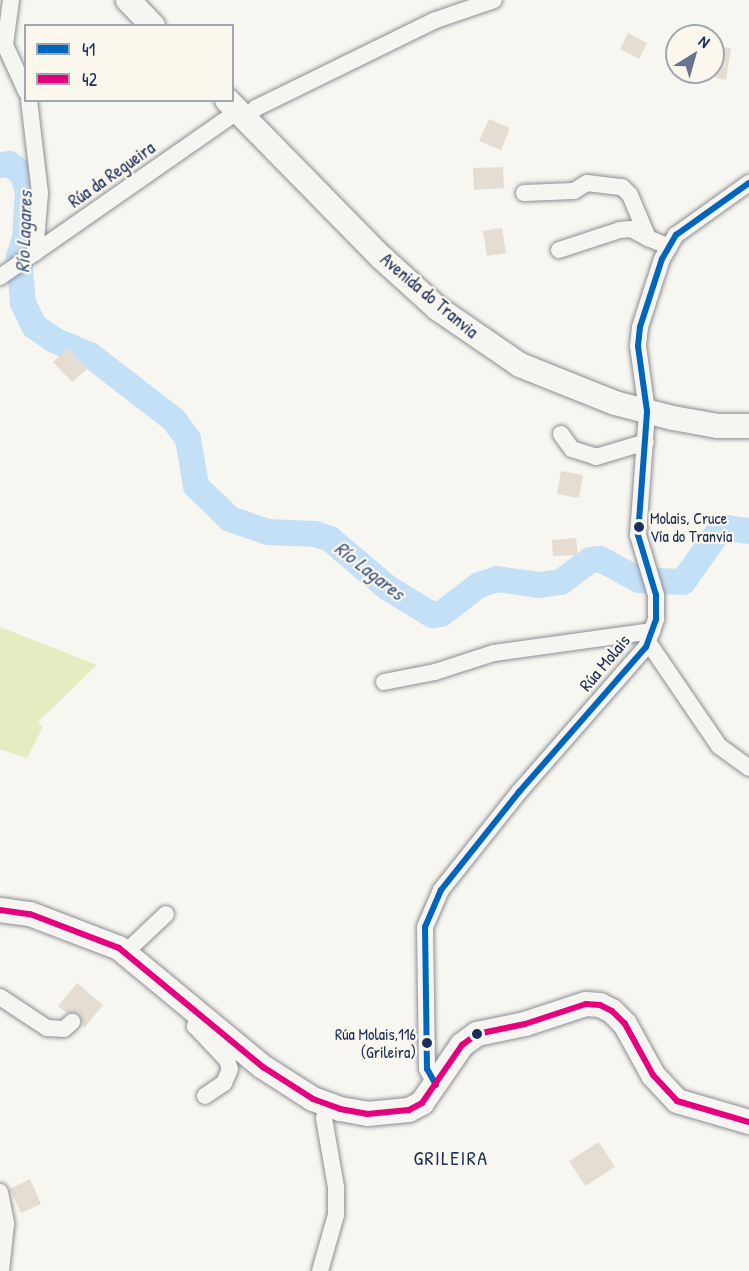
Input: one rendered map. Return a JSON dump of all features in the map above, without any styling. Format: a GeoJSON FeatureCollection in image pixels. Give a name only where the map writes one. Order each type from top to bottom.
{"type":"FeatureCollection","features":[{"type":"Feature","properties":{"kind":"main road"},"geometry":{"type":"LineString","coordinates":[[128,0],[151,24]]}},
{"type":"Feature","properties":{"kind":"main road","name":"Avenida do Tranvia"},"geometry":{"type":"LineString","coordinates":[[237,110],[381,257],[468,332],[531,369],[647,411],[718,426],[749,426]]}},
{"type":"Feature","properties":{"kind":"main road"},"geometry":{"type":"LineString","coordinates":[[0,910],[30,914],[126,952],[263,1067],[327,1105],[367,1114],[394,1113],[422,1103],[462,1045],[477,1034],[525,1024],[586,1004],[600,1005],[625,1024],[653,1075],[677,1101],[749,1122]]}},
{"type":"Feature","properties":{"kind":"street"},"geometry":{"type":"LineString","coordinates":[[11,0],[5,45],[24,87]]}},
{"type":"Feature","properties":{"kind":"street","name":"Rúa da Regueira"},"geometry":{"type":"LineString","coordinates":[[5,276],[237,110],[256,108],[428,24],[494,0]]}},
{"type":"Feature","properties":{"kind":"street"},"geometry":{"type":"LineString","coordinates":[[29,102],[40,193],[29,258]]}},
{"type":"Feature","properties":{"kind":"street"},"geometry":{"type":"LineString","coordinates":[[524,193],[574,191],[587,183],[622,187],[630,195],[648,238]]}},
{"type":"Feature","properties":{"kind":"street","name":"Rúa Molais"},"geometry":{"type":"LineString","coordinates":[[436,1085],[428,1069],[423,942],[432,909],[441,891],[519,792],[650,636],[656,595],[645,559],[638,518],[647,411],[638,346],[640,327],[669,247],[691,222],[716,209],[749,183]]}},
{"type":"Feature","properties":{"kind":"street"},"geometry":{"type":"LineString","coordinates":[[559,250],[621,230],[631,229],[669,247]]}},
{"type":"Feature","properties":{"kind":"street"},"geometry":{"type":"LineString","coordinates":[[561,434],[572,449],[596,458],[646,442]]}},
{"type":"Feature","properties":{"kind":"street"},"geometry":{"type":"LineString","coordinates":[[384,682],[435,672],[494,652],[650,636],[719,746],[749,768]]}},
{"type":"Feature","properties":{"kind":"street"},"geometry":{"type":"LineString","coordinates":[[126,952],[166,914]]}},
{"type":"Feature","properties":{"kind":"street"},"geometry":{"type":"LineString","coordinates":[[0,997],[47,1028],[64,1029],[72,1022]]}},
{"type":"Feature","properties":{"kind":"street"},"geometry":{"type":"LineString","coordinates":[[201,1016],[195,1026],[227,1060],[230,1069],[224,1083],[205,1096]]}},
{"type":"Feature","properties":{"kind":"street"},"geometry":{"type":"LineString","coordinates":[[320,1271],[336,1215],[336,1187],[324,1118],[327,1105]]}},
{"type":"Feature","properties":{"kind":"street"},"geometry":{"type":"LineString","coordinates":[[0,1192],[6,1224],[2,1271]]}},
{"type":"Feature","properties":{"kind":"green space"},"geometry":{"type":"Polygon","coordinates":[[[0,627],[97,665],[38,722],[43,727],[27,758],[0,749],[0,627]]]}},
{"type":"Feature","properties":{"kind":"building"},"geometry":{"type":"Polygon","coordinates":[[[628,33],[647,43],[639,59],[620,49],[628,33]]]}},
{"type":"Feature","properties":{"kind":"building"},"geometry":{"type":"Polygon","coordinates":[[[725,47],[731,48],[725,80],[725,47]]]}},
{"type":"Feature","properties":{"kind":"building"},"geometry":{"type":"Polygon","coordinates":[[[489,119],[510,128],[501,150],[479,141],[489,119]]]}},
{"type":"Feature","properties":{"kind":"building"},"geometry":{"type":"Polygon","coordinates":[[[503,167],[504,188],[474,190],[473,168],[503,167]]]}},
{"type":"Feature","properties":{"kind":"building"},"geometry":{"type":"Polygon","coordinates":[[[502,228],[506,253],[487,256],[483,231],[502,228]]]}},
{"type":"Feature","properties":{"kind":"building"},"geometry":{"type":"Polygon","coordinates":[[[68,348],[87,369],[72,382],[53,362],[68,348]]]}},
{"type":"Feature","properties":{"kind":"building"},"geometry":{"type":"Polygon","coordinates":[[[561,471],[583,475],[579,498],[557,494],[561,471]]]}},
{"type":"Feature","properties":{"kind":"building"},"geometry":{"type":"Polygon","coordinates":[[[576,538],[578,555],[553,556],[552,540],[576,538]]]}},
{"type":"Feature","properties":{"kind":"building"},"geometry":{"type":"Polygon","coordinates":[[[77,983],[103,1005],[84,1028],[79,1015],[67,1013],[58,1006],[77,983]]]}},
{"type":"Feature","properties":{"kind":"building"},"geometry":{"type":"Polygon","coordinates":[[[599,1142],[615,1167],[585,1186],[569,1161],[599,1142]]]}},
{"type":"Feature","properties":{"kind":"building"},"geometry":{"type":"Polygon","coordinates":[[[30,1179],[41,1204],[21,1213],[10,1189],[30,1179]]]}},
{"type":"Feature","properties":{"kind":"waterway","name":"Río Lagares"},"geometry":{"type":"LineString","coordinates":[[0,165],[9,164],[22,173],[28,190],[25,238],[19,256],[23,303],[34,326],[54,340],[90,355],[174,420],[188,439],[196,486],[230,519],[267,532],[315,534],[330,539],[388,588],[432,615],[441,614],[479,585],[497,579],[539,585],[561,582],[590,560],[600,559],[639,580],[683,582],[717,534],[727,528],[749,531]]}},
{"type":"Feature","properties":{"kind":"transit line","name":"41"},"geometry":{"type":"LineString","coordinates":[[436,1085],[427,1069],[425,927],[441,890],[519,792],[646,647],[656,619],[656,595],[638,535],[647,411],[638,346],[640,327],[662,259],[676,235],[749,183]]}},
{"type":"Feature","properties":{"kind":"transit line","name":"42"},"geometry":{"type":"LineString","coordinates":[[0,910],[30,914],[119,948],[263,1067],[313,1099],[340,1109],[367,1114],[409,1110],[422,1103],[462,1045],[477,1034],[525,1024],[586,1004],[600,1005],[612,1011],[625,1024],[653,1075],[677,1101],[749,1122]]}},
{"type":"Feature","properties":{"kind":"place","name":"Molais, Cruce Vía do Tranvía"},"geometry":{"type":"Point","coordinates":[639,527]}},
{"type":"Feature","properties":{"kind":"place","name":"Rúa Molais,116 (Grileira)"},"geometry":{"type":"Point","coordinates":[427,1043]}},
{"type":"Feature","properties":{"kind":"district","name":"GRILEIRA"},"geometry":{"type":"Point","coordinates":[451,1157]}}]}
